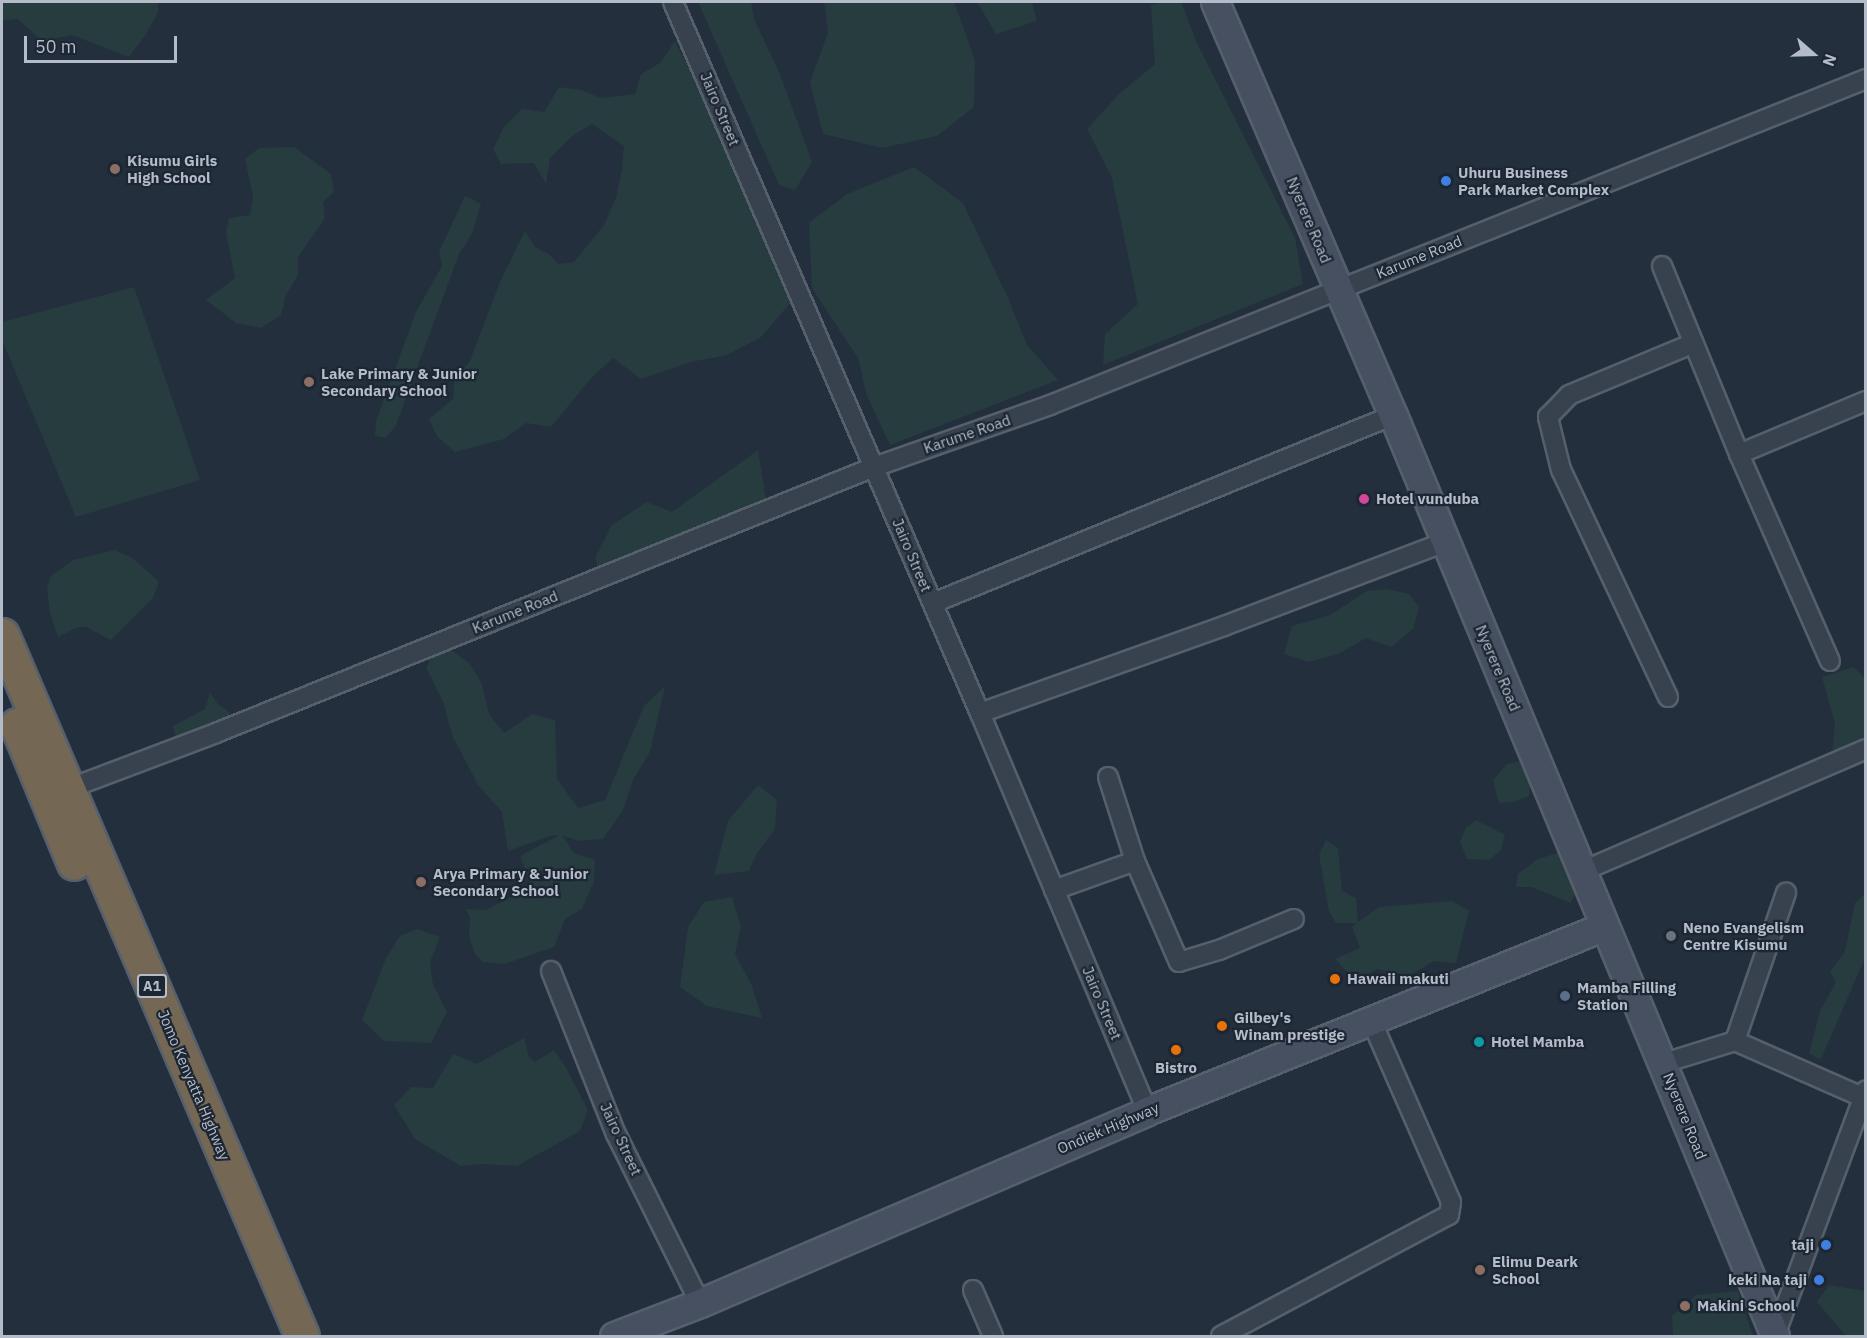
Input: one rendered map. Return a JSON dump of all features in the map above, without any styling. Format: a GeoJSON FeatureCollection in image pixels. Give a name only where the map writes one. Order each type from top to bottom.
{"type":"FeatureCollection","features":[{"type":"Feature","properties":{"kind":"highway","name":"Jomo Kenyatta Highway"},"geometry":{"type":"LineString","coordinates":[[2,635],[302,1336]]}},
{"type":"Feature","properties":{"kind":"highway","name":"Jomo Kenyatta Highway"},"geometry":{"type":"LineString","coordinates":[[2,684],[62,836],[114,951],[248,1265],[283,1336]]}},
{"type":"Feature","properties":{"kind":"main road","name":"Nyerere Road"},"geometry":{"type":"LineString","coordinates":[[1215,2],[1393,415],[1604,926],[1664,1063],[1775,1336]]}},
{"type":"Feature","properties":{"kind":"main road","name":"Ondiek Highway"},"geometry":{"type":"LineString","coordinates":[[614,1336],[643,1331],[700,1303],[1147,1111],[1604,926]]}},
{"type":"Feature","properties":{"kind":"street","name":"Jairo Street"},"geometry":{"type":"LineString","coordinates":[[673,2],[933,603],[1147,1111]]}},
{"type":"Feature","properties":{"kind":"street","name":"Karume Road"},"geometry":{"type":"LineString","coordinates":[[68,789],[216,733],[874,467],[1050,405],[1866,79]]}},
{"type":"Feature","properties":{"kind":"street"},"geometry":{"type":"LineString","coordinates":[[1662,266],[1739,454],[1830,661]]}},
{"type":"Feature","properties":{"kind":"street"},"geometry":{"type":"LineString","coordinates":[[1668,697],[1561,470],[1548,417],[1569,395],[1694,343]]}},
{"type":"Feature","properties":{"kind":"street"},"geometry":{"type":"LineString","coordinates":[[1739,454],[1866,401]]}},
{"type":"Feature","properties":{"kind":"street"},"geometry":{"type":"LineString","coordinates":[[933,603],[1393,415]]}},
{"type":"Feature","properties":{"kind":"street"},"geometry":{"type":"LineString","coordinates":[[980,713],[1235,622],[1445,542]]}},
{"type":"Feature","properties":{"kind":"street"},"geometry":{"type":"LineString","coordinates":[[1582,871],[1866,749]]}},
{"type":"Feature","properties":{"kind":"street"},"geometry":{"type":"LineString","coordinates":[[1108,777],[1135,861],[1179,962],[1219,950],[1294,919]]}},
{"type":"Feature","properties":{"kind":"street"},"geometry":{"type":"LineString","coordinates":[[1054,890],[1135,861]]}},
{"type":"Feature","properties":{"kind":"street"},"geometry":{"type":"LineString","coordinates":[[1735,1041],[1786,893]]}},
{"type":"Feature","properties":{"kind":"street","name":"Jairo Street"},"geometry":{"type":"LineString","coordinates":[[551,971],[616,1134],[700,1303]]}},
{"type":"Feature","properties":{"kind":"street"},"geometry":{"type":"LineString","coordinates":[[1221,1336],[1449,1215],[1451,1202],[1371,1020]]}},
{"type":"Feature","properties":{"kind":"street"},"geometry":{"type":"LineString","coordinates":[[1664,1063],[1735,1041],[1864,1094],[1775,1336]]}},
{"type":"Feature","properties":{"kind":"street"},"geometry":{"type":"LineString","coordinates":[[973,1290],[993,1336]]}},
{"type":"Feature","properties":{"kind":"green space"},"geometry":{"type":"Polygon","coordinates":[[[2,2],[158,2],[158,12],[146,34],[129,57],[72,35],[42,41],[18,19],[2,21],[2,2]]]}},
{"type":"Feature","properties":{"kind":"green space"},"geometry":{"type":"Polygon","coordinates":[[[698,2],[751,2],[754,19],[780,74],[812,162],[795,190],[779,185],[698,2]]]}},
{"type":"Feature","properties":{"kind":"green space"},"geometry":{"type":"Polygon","coordinates":[[[824,2],[954,2],[975,60],[974,107],[937,136],[882,148],[823,134],[810,82],[828,33],[824,2]]]}},
{"type":"Feature","properties":{"kind":"green space"},"geometry":{"type":"Polygon","coordinates":[[[977,2],[1032,2],[1037,21],[996,34],[977,2]]]}},
{"type":"Feature","properties":{"kind":"green space"},"geometry":{"type":"Polygon","coordinates":[[[1181,2],[1196,41],[1295,238],[1303,284],[1103,365],[1105,334],[1138,304],[1112,178],[1087,129],[1118,95],[1155,64],[1151,5],[1181,2]]]}},
{"type":"Feature","properties":{"kind":"green space"},"geometry":{"type":"Polygon","coordinates":[[[675,41],[711,113],[792,301],[761,337],[727,355],[691,362],[641,379],[613,358],[592,377],[551,427],[526,423],[504,439],[455,452],[437,436],[429,419],[453,399],[454,381],[470,361],[500,282],[525,231],[535,247],[549,254],[558,264],[574,262],[604,225],[616,198],[622,169],[624,146],[592,124],[572,136],[550,158],[546,184],[534,163],[501,164],[493,149],[504,127],[522,109],[544,112],[559,87],[581,90],[601,98],[635,94],[641,74],[660,63],[675,41]]]}},
{"type":"Feature","properties":{"kind":"green space"},"geometry":{"type":"Polygon","coordinates":[[[294,147],[331,174],[334,192],[323,202],[325,218],[298,257],[298,275],[286,295],[281,315],[261,328],[236,323],[206,300],[235,278],[226,232],[229,218],[250,215],[253,197],[245,159],[259,148],[294,147]]]}},
{"type":"Feature","properties":{"kind":"green space"},"geometry":{"type":"Polygon","coordinates":[[[914,167],[963,203],[1008,298],[1027,345],[1058,380],[890,445],[867,396],[858,358],[812,288],[809,223],[847,194],[914,167]]]}},
{"type":"Feature","properties":{"kind":"green space"},"geometry":{"type":"Polygon","coordinates":[[[465,196],[481,204],[472,234],[459,254],[396,425],[386,438],[375,436],[376,421],[416,312],[442,266],[439,252],[465,196]]]}},
{"type":"Feature","properties":{"kind":"green space"},"geometry":{"type":"Polygon","coordinates":[[[134,287],[200,480],[76,517],[2,340],[2,322],[134,287]]]}},
{"type":"Feature","properties":{"kind":"green space"},"geometry":{"type":"Polygon","coordinates":[[[758,450],[766,500],[730,513],[684,553],[599,591],[596,556],[612,525],[647,502],[672,512],[758,450]]]}},
{"type":"Feature","properties":{"kind":"green space"},"geometry":{"type":"Polygon","coordinates":[[[115,550],[134,559],[159,582],[153,598],[111,640],[86,627],[78,627],[58,637],[50,613],[47,587],[51,576],[73,560],[115,550]]]}},
{"type":"Feature","properties":{"kind":"green space"},"geometry":{"type":"Polygon","coordinates":[[[1386,589],[1409,594],[1419,607],[1413,629],[1391,647],[1366,638],[1338,654],[1309,662],[1284,654],[1292,626],[1330,615],[1367,591],[1386,589]]]}},
{"type":"Feature","properties":{"kind":"green space"},"geometry":{"type":"Polygon","coordinates":[[[441,642],[470,664],[482,684],[489,714],[504,733],[532,714],[555,720],[557,779],[578,808],[605,800],[644,706],[665,686],[650,752],[634,778],[623,810],[603,839],[578,841],[562,835],[574,853],[595,860],[594,881],[582,909],[565,919],[554,947],[504,964],[483,962],[475,954],[469,937],[470,917],[465,909],[485,910],[516,895],[531,883],[520,856],[560,835],[550,836],[508,851],[502,812],[478,785],[452,735],[444,704],[426,667],[441,642]]]}},
{"type":"Feature","properties":{"kind":"green space"},"geometry":{"type":"Polygon","coordinates":[[[1854,667],[1865,679],[1865,738],[1832,753],[1835,724],[1822,677],[1854,667]]]}},
{"type":"Feature","properties":{"kind":"green space"},"geometry":{"type":"Polygon","coordinates":[[[210,693],[218,704],[230,713],[222,726],[194,730],[177,741],[173,726],[205,709],[210,693]]]}},
{"type":"Feature","properties":{"kind":"green space"},"geometry":{"type":"Polygon","coordinates":[[[1521,761],[1531,781],[1529,796],[1514,802],[1499,803],[1493,780],[1507,764],[1521,761]]]}},
{"type":"Feature","properties":{"kind":"green space"},"geometry":{"type":"Polygon","coordinates":[[[758,785],[777,800],[775,829],[757,853],[749,871],[714,875],[728,821],[758,785]]]}},
{"type":"Feature","properties":{"kind":"green space"},"geometry":{"type":"Polygon","coordinates":[[[1476,820],[1505,835],[1501,850],[1489,860],[1467,859],[1460,842],[1466,828],[1476,820]]]}},
{"type":"Feature","properties":{"kind":"green space"},"geometry":{"type":"Polygon","coordinates":[[[1326,840],[1338,848],[1342,891],[1356,898],[1358,922],[1379,907],[1451,901],[1469,910],[1456,963],[1434,961],[1409,976],[1377,969],[1357,983],[1335,959],[1360,948],[1352,927],[1357,923],[1336,923],[1329,912],[1319,855],[1326,840]]]}},
{"type":"Feature","properties":{"kind":"green space"},"geometry":{"type":"Polygon","coordinates":[[[1561,852],[1578,890],[1570,903],[1532,887],[1516,887],[1518,874],[1538,859],[1561,852]]]}},
{"type":"Feature","properties":{"kind":"green space"},"geometry":{"type":"Polygon","coordinates":[[[1865,894],[1865,958],[1821,1059],[1809,1054],[1820,1011],[1836,982],[1830,972],[1845,951],[1855,903],[1865,894]]]}},
{"type":"Feature","properties":{"kind":"green space"},"geometry":{"type":"Polygon","coordinates":[[[732,897],[741,926],[735,954],[752,986],[762,1018],[707,1006],[680,987],[688,927],[704,902],[732,897]]]}},
{"type":"Feature","properties":{"kind":"green space"},"geometry":{"type":"Polygon","coordinates":[[[417,929],[440,937],[430,962],[433,984],[447,1012],[431,1043],[384,1041],[362,1020],[386,958],[400,936],[417,929]]]}},
{"type":"Feature","properties":{"kind":"green space"},"geometry":{"type":"Polygon","coordinates":[[[524,1038],[529,1057],[535,1062],[554,1050],[564,1064],[588,1110],[580,1131],[517,1166],[481,1164],[461,1166],[415,1139],[394,1105],[411,1087],[433,1088],[453,1054],[477,1064],[524,1038]]]}},
{"type":"Feature","properties":{"kind":"green space"},"geometry":{"type":"Polygon","coordinates":[[[1829,1285],[1865,1291],[1865,1336],[1846,1336],[1817,1302],[1829,1285]]]}},
{"type":"Feature","properties":{"kind":"green space"},"geometry":{"type":"Polygon","coordinates":[[[1738,1291],[1753,1336],[1673,1336],[1672,1316],[1696,1295],[1738,1291]]]}},
{"type":"Feature","properties":{"kind":"place","name":"Kisumu Girls High School"},"geometry":{"type":"Point","coordinates":[115,169]}},
{"type":"Feature","properties":{"kind":"place","name":"Uhuru Business Park Market Complex"},"geometry":{"type":"Point","coordinates":[1446,181]}},
{"type":"Feature","properties":{"kind":"place","name":"Lake Primary & Junior Secondary School"},"geometry":{"type":"Point","coordinates":[309,382]}},
{"type":"Feature","properties":{"kind":"place","name":"Hotel vunduba"},"geometry":{"type":"Point","coordinates":[1364,499]}},
{"type":"Feature","properties":{"kind":"place","name":"Arya Primary & Junior Secondary School"},"geometry":{"type":"Point","coordinates":[421,882]}},
{"type":"Feature","properties":{"kind":"place","name":"Neno Evangelism Centre Kisumu"},"geometry":{"type":"Point","coordinates":[1671,936]}},
{"type":"Feature","properties":{"kind":"place","name":"Hawaii makuti"},"geometry":{"type":"Point","coordinates":[1335,979]}},
{"type":"Feature","properties":{"kind":"place","name":"Mamba Filling Station"},"geometry":{"type":"Point","coordinates":[1565,996]}},
{"type":"Feature","properties":{"kind":"place","name":"Gilbey's Winam prestige"},"geometry":{"type":"Point","coordinates":[1222,1026]}},
{"type":"Feature","properties":{"kind":"place","name":"Hotel Mamba"},"geometry":{"type":"Point","coordinates":[1479,1042]}},
{"type":"Feature","properties":{"kind":"place","name":"Bistro"},"geometry":{"type":"Point","coordinates":[1176,1050]}},
{"type":"Feature","properties":{"kind":"place","name":"taji"},"geometry":{"type":"Point","coordinates":[1826,1245]}},
{"type":"Feature","properties":{"kind":"place","name":"Elimu Deark School"},"geometry":{"type":"Point","coordinates":[1480,1270]}},
{"type":"Feature","properties":{"kind":"place","name":"keki Na taji"},"geometry":{"type":"Point","coordinates":[1819,1280]}},
{"type":"Feature","properties":{"kind":"place","name":"Makini School"},"geometry":{"type":"Point","coordinates":[1685,1306]}}]}
